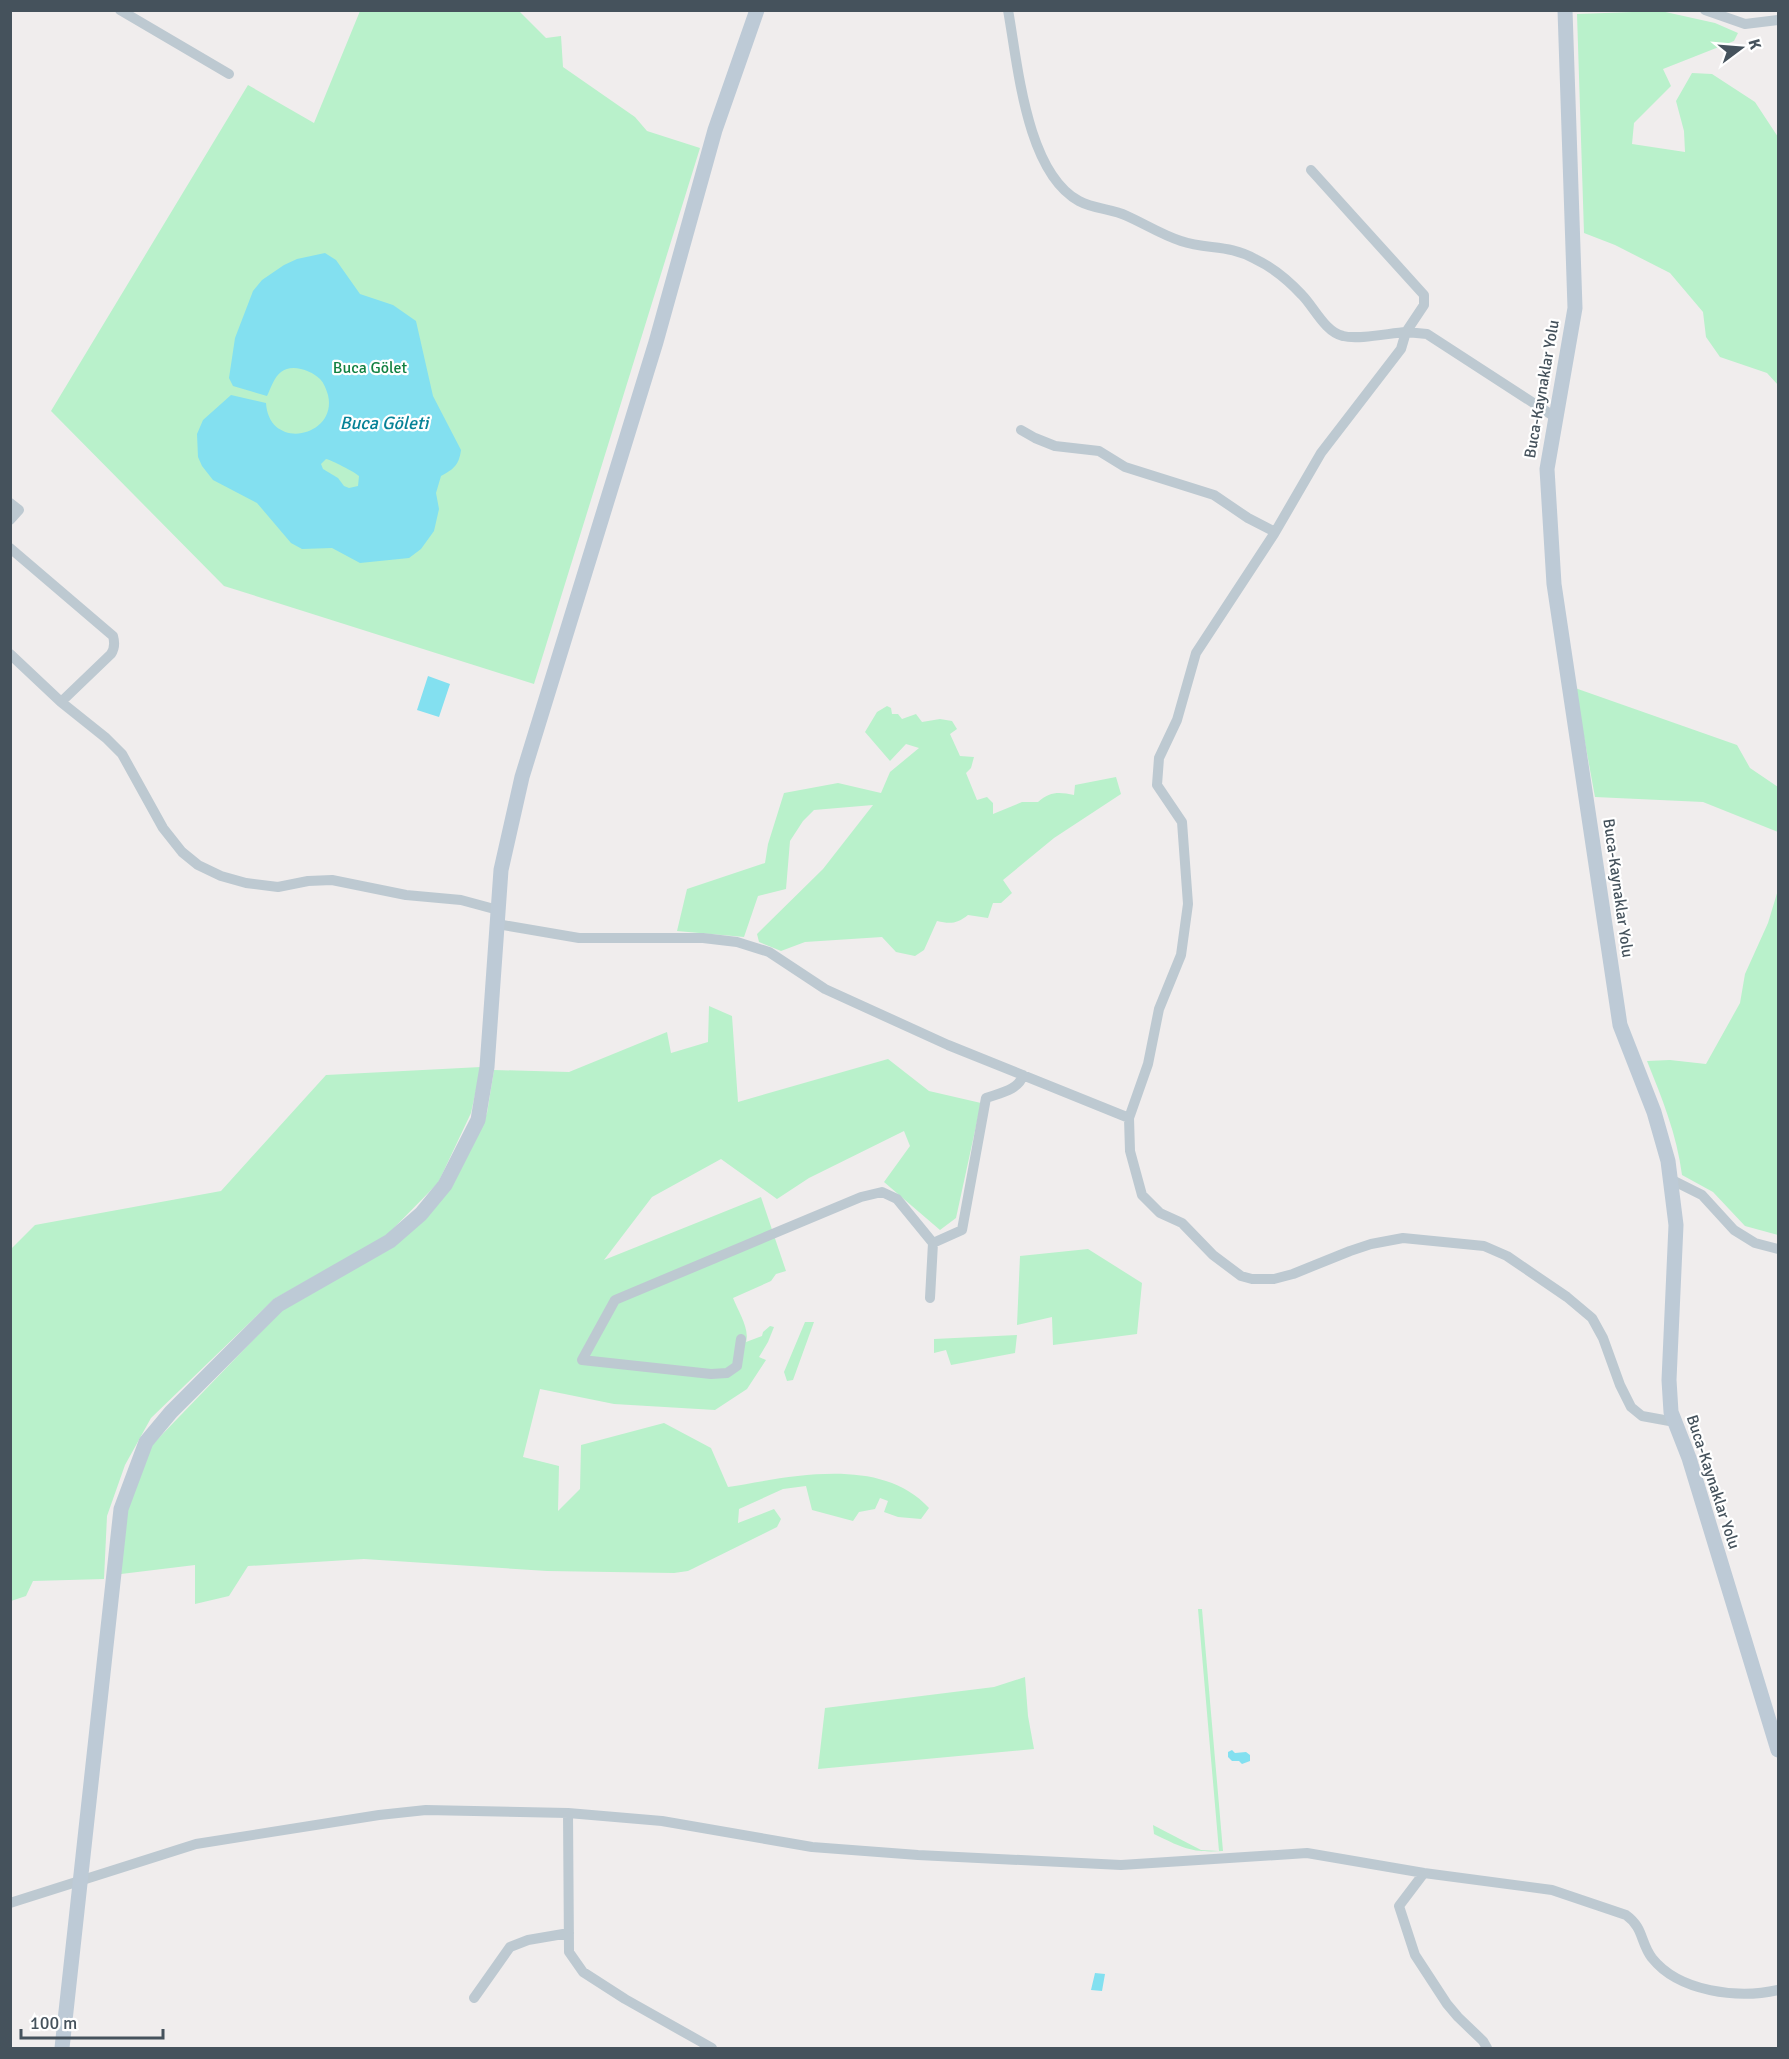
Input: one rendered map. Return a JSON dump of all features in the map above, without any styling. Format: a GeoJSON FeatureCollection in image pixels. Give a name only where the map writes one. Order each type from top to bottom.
{"type":"FeatureCollection","features":[{"type":"Feature","properties":{"kind":"street"},"geometry":{"type":"LineString","coordinates":[[120,10],[229,74]]}},
{"type":"Feature","properties":{"kind":"street"},"geometry":{"type":"LineString","coordinates":[[1008,10],[1033,137],[1052,175],[1072,196],[1091,206],[1124,215],[1181,241],[1221,246],[1252,257],[1271,268],[1302,294],[1331,330],[1338,335],[1349,337],[1406,332],[1427,334],[1554,417]]}},
{"type":"Feature","properties":{"kind":"street","name":"Buca-Kaynaklar Yolu"},"geometry":{"type":"LineString","coordinates":[[1565,10],[1575,308],[1554,417],[1547,469],[1554,584],[1620,1025],[1654,1112],[1668,1161],[1676,1225],[1669,1380],[1671,1412],[1689,1458],[1779,1750]]}},
{"type":"Feature","properties":{"kind":"street"},"geometry":{"type":"LineString","coordinates":[[1705,10],[1745,24],[1779,20]]}},
{"type":"Feature","properties":{"kind":"street"},"geometry":{"type":"LineString","coordinates":[[62,2049],[120,1509],[147,1442],[171,1412],[278,1305],[390,1241],[422,1214],[445,1185],[478,1120],[487,1067],[501,870],[522,777],[656,342],[715,130],[754,12]]}},
{"type":"Feature","properties":{"kind":"street"},"geometry":{"type":"LineString","coordinates":[[1311,170],[1424,294],[1424,304],[1406,332],[1401,349],[1322,453],[1275,532],[1196,653],[1177,720],[1159,758],[1157,785],[1182,822],[1188,904],[1181,955],[1159,1009],[1148,1064],[1129,1118],[1130,1151],[1142,1195],[1160,1213],[1182,1223],[1213,1255],[1241,1276],[1252,1280],[1274,1279],[1293,1274],[1371,1244],[1402,1238],[1484,1245],[1507,1256],[1567,1297],[1592,1318],[1604,1338],[1620,1385],[1631,1407],[1642,1416],[1675,1422]]}},
{"type":"Feature","properties":{"kind":"street"},"geometry":{"type":"LineString","coordinates":[[1022,430],[1055,446],[1099,451],[1125,467],[1214,495],[1248,518],[1275,532]]}},
{"type":"Feature","properties":{"kind":"street"},"geometry":{"type":"LineString","coordinates":[[10,503],[19,510],[10,520]]}},
{"type":"Feature","properties":{"kind":"street"},"geometry":{"type":"LineString","coordinates":[[10,549],[113,636],[115,647],[111,654],[62,702]]}},
{"type":"Feature","properties":{"kind":"street"},"geometry":{"type":"LineString","coordinates":[[10,654],[122,754],[163,828],[182,852],[198,865],[221,876],[246,883],[278,887],[308,881],[332,880],[406,895],[461,900],[498,917],[579,938],[703,938],[737,942],[769,952],[825,989],[948,1045],[1129,1118]]}},
{"type":"Feature","properties":{"kind":"street"},"geometry":{"type":"LineString","coordinates":[[933,1243],[962,1230],[986,1098],[1016,1087],[1023,1075]]}},
{"type":"Feature","properties":{"kind":"street"},"geometry":{"type":"LineString","coordinates":[[1670,1179],[1702,1196],[1734,1230],[1755,1243],[1779,1249]]}},
{"type":"Feature","properties":{"kind":"street"},"geometry":{"type":"LineString","coordinates":[[741,1339],[736,1366],[727,1373],[711,1374],[582,1360],[615,1300],[861,1197],[882,1192],[897,1198],[933,1243],[930,1298]]}},
{"type":"Feature","properties":{"kind":"street"},"geometry":{"type":"LineString","coordinates":[[10,1903],[196,1845],[379,1815],[426,1810],[568,1814],[662,1821],[812,1847],[918,1856],[1121,1865],[1307,1853],[1424,1873],[1552,1890],[1626,1915],[1636,1922],[1651,1956],[1668,1974],[1690,1984],[1730,1992],[1761,1994],[1779,1990]]}},
{"type":"Feature","properties":{"kind":"street"},"geometry":{"type":"LineString","coordinates":[[568,1814],[569,1952],[583,1972],[712,2049]]}},
{"type":"Feature","properties":{"kind":"street"},"geometry":{"type":"LineString","coordinates":[[1424,1873],[1399,1906],[1415,1954],[1447,2004],[1490,2048]]}},
{"type":"Feature","properties":{"kind":"street"},"geometry":{"type":"LineString","coordinates":[[474,1998],[510,1947],[528,1940],[569,1933]]}},
{"type":"Feature","properties":{"kind":"green space","name":"Buca Gölet"},"geometry":{"type":"Polygon","coordinates":[[[360,11],[519,11],[546,38],[561,36],[563,67],[635,117],[647,131],[700,148],[534,684],[224,586],[51,411],[248,85],[314,123],[360,11]]]}},
{"type":"Feature","properties":{"kind":"green space"},"geometry":{"type":"Polygon","coordinates":[[[1661,11],[1715,23],[1738,33],[1734,41],[1663,69],[1671,86],[1634,123],[1632,144],[1685,152],[1684,131],[1676,101],[1692,73],[1712,74],[1755,102],[1778,137],[1778,385],[1767,373],[1720,357],[1706,337],[1703,312],[1670,273],[1615,245],[1584,233],[1577,14],[1661,11]]]}},
{"type":"Feature","properties":{"kind":"green space"},"geometry":{"type":"Polygon","coordinates":[[[1575,688],[1737,745],[1750,768],[1778,787],[1778,832],[1703,802],[1595,797],[1575,688]]]}},
{"type":"Feature","properties":{"kind":"green space"},"geometry":{"type":"Polygon","coordinates":[[[887,706],[891,708],[892,714],[898,714],[902,719],[916,714],[922,722],[940,719],[952,721],[957,729],[950,734],[960,756],[974,757],[971,768],[966,773],[977,800],[987,797],[993,803],[993,814],[1022,802],[1038,802],[1051,794],[1074,795],[1075,785],[1116,777],[1121,794],[1054,838],[1003,880],[1012,893],[1001,903],[993,903],[988,918],[968,915],[953,922],[937,921],[924,950],[915,956],[896,952],[882,937],[805,942],[781,951],[759,942],[757,934],[823,869],[873,805],[814,810],[803,821],[790,841],[786,889],[758,896],[744,937],[677,931],[687,889],[765,863],[768,844],[784,793],[838,783],[881,793],[890,772],[919,748],[906,744],[890,761],[865,732],[877,712],[887,706]]]}},
{"type":"Feature","properties":{"kind":"green space"},"geometry":{"type":"Polygon","coordinates":[[[1778,890],[1778,1235],[1745,1226],[1713,1192],[1682,1175],[1673,1131],[1647,1061],[1670,1060],[1706,1064],[1740,1003],[1745,974],[1768,923],[1778,890]]]}},
{"type":"Feature","properties":{"kind":"green space"},"geometry":{"type":"Polygon","coordinates":[[[709,1006],[732,1016],[738,1102],[888,1059],[929,1091],[981,1103],[956,1218],[940,1230],[884,1182],[910,1146],[904,1131],[809,1178],[777,1199],[721,1159],[652,1197],[604,1260],[761,1197],[786,1271],[776,1274],[771,1281],[733,1298],[745,1326],[746,1342],[762,1336],[770,1326],[774,1327],[759,1357],[766,1360],[747,1389],[715,1410],[614,1404],[540,1389],[523,1457],[559,1466],[558,1511],[580,1489],[581,1445],[664,1423],[711,1448],[728,1487],[806,1475],[860,1475],[886,1481],[909,1491],[929,1508],[921,1519],[898,1517],[884,1512],[888,1501],[880,1498],[875,1509],[859,1512],[853,1521],[812,1510],[806,1486],[783,1489],[739,1509],[738,1523],[774,1509],[781,1519],[777,1527],[688,1571],[674,1573],[547,1571],[364,1559],[248,1566],[229,1596],[195,1604],[195,1565],[121,1574],[126,1503],[152,1445],[282,1310],[395,1246],[468,1155],[487,1113],[494,1070],[569,1072],[667,1032],[671,1053],[708,1042],[709,1006]]]}},
{"type":"Feature","properties":{"kind":"green space"},"geometry":{"type":"Polygon","coordinates":[[[481,1067],[471,1113],[438,1183],[385,1237],[274,1299],[151,1418],[125,1465],[107,1516],[104,1579],[33,1581],[26,1596],[11,1601],[11,1249],[35,1225],[221,1191],[326,1075],[481,1067]]]}},
{"type":"Feature","properties":{"kind":"green space"},"geometry":{"type":"Polygon","coordinates":[[[1088,1249],[1142,1283],[1137,1334],[1053,1345],[1052,1317],[1017,1325],[1020,1256],[1088,1249]]]}},
{"type":"Feature","properties":{"kind":"green space"},"geometry":{"type":"Polygon","coordinates":[[[805,1322],[814,1322],[793,1380],[787,1381],[784,1372],[805,1322]]]}},
{"type":"Feature","properties":{"kind":"green space"},"geometry":{"type":"Polygon","coordinates":[[[1017,1335],[1015,1353],[951,1365],[946,1350],[934,1353],[934,1339],[1017,1335]]]}},
{"type":"Feature","properties":{"kind":"green space"},"geometry":{"type":"Polygon","coordinates":[[[1198,1609],[1202,1609],[1223,1851],[1219,1851],[1198,1609]]]}},
{"type":"Feature","properties":{"kind":"green space"},"geometry":{"type":"Polygon","coordinates":[[[1025,1677],[1028,1716],[1034,1749],[818,1769],[825,1708],[994,1687],[1025,1677]]]}},
{"type":"Feature","properties":{"kind":"green space"},"geometry":{"type":"Polygon","coordinates":[[[1153,1825],[1201,1850],[1219,1851],[1195,1850],[1180,1846],[1154,1834],[1153,1825]]]}},
{"type":"Feature","properties":{"kind":"water","name":"Buca Göleti"},"geometry":{"type":"Polygon","coordinates":[[[325,253],[336,260],[360,294],[393,305],[416,321],[433,396],[461,450],[455,466],[441,476],[436,493],[439,509],[434,531],[421,549],[409,558],[360,563],[332,548],[302,549],[291,543],[257,503],[213,480],[198,457],[197,434],[203,420],[231,395],[266,403],[270,418],[278,428],[290,433],[302,433],[314,429],[323,421],[328,409],[328,395],[321,381],[307,371],[291,368],[281,372],[267,396],[233,386],[229,378],[235,338],[253,291],[262,280],[297,259],[325,253]],[[326,459],[321,464],[323,469],[338,478],[344,486],[349,488],[358,486],[359,476],[326,459]]]}},
{"type":"Feature","properties":{"kind":"water"},"geometry":{"type":"Polygon","coordinates":[[[428,676],[450,684],[439,717],[417,710],[428,676]]]}},
{"type":"Feature","properties":{"kind":"water"},"geometry":{"type":"Polygon","coordinates":[[[1232,1750],[1235,1753],[1246,1752],[1250,1755],[1250,1761],[1242,1764],[1239,1761],[1232,1761],[1228,1757],[1228,1752],[1232,1750]]]}},
{"type":"Feature","properties":{"kind":"water"},"geometry":{"type":"Polygon","coordinates":[[[1095,1973],[1105,1974],[1102,1991],[1091,1990],[1095,1973]]]}}]}
